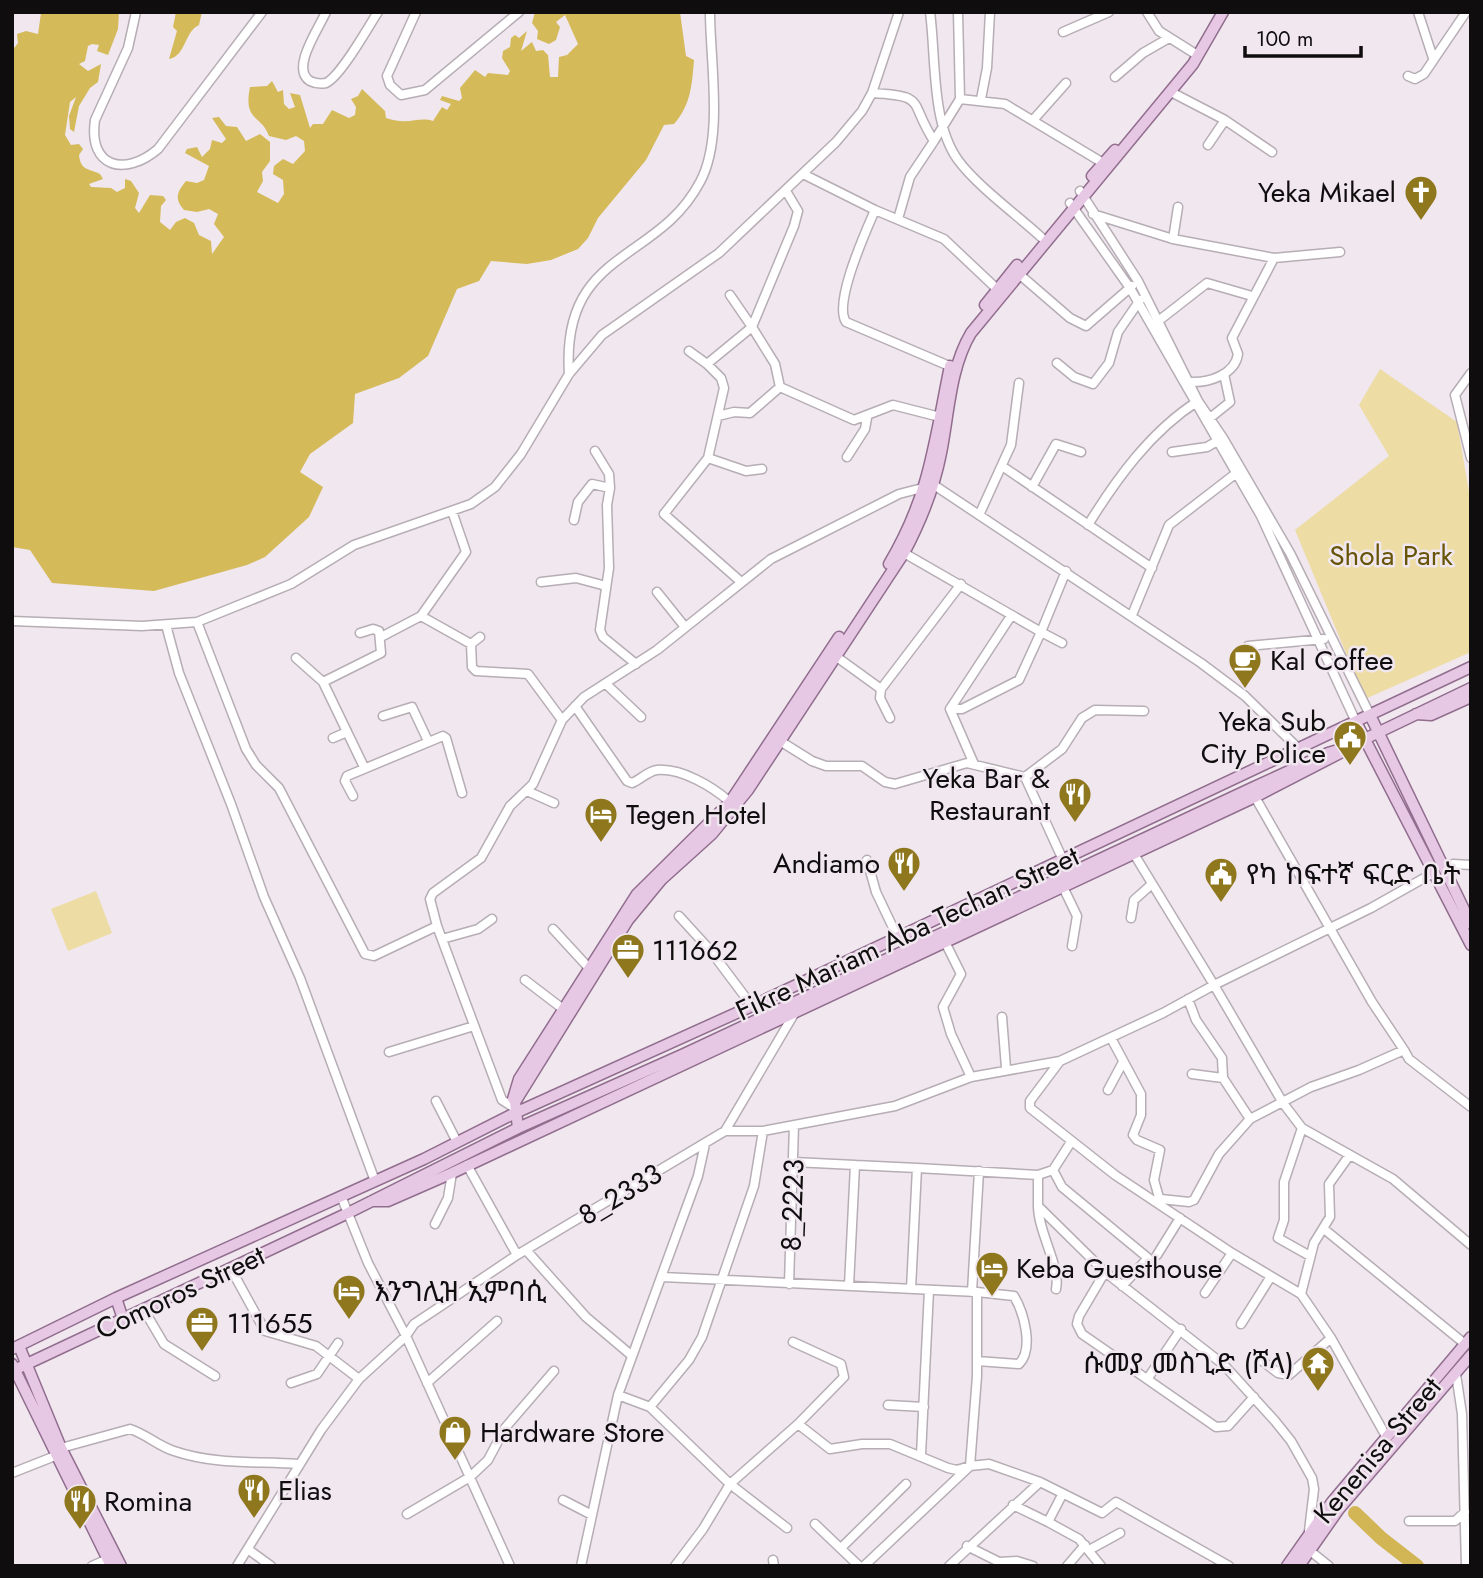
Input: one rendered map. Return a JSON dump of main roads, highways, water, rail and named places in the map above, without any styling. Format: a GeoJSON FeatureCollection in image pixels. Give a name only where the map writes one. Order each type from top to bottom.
{"type":"FeatureCollection","features":[{"type":"Feature","properties":{"kind":"main road"},"geometry":{"type":"LineString","coordinates":[[1082,194],[1194,53],[1216,12]]}},
{"type":"Feature","properties":{"kind":"main road"},"geometry":{"type":"LineString","coordinates":[[518,1128],[514,1111],[519,1079],[589,967],[641,896],[730,802],[808,690],[909,531],[930,485],[940,417],[960,340],[997,289],[1041,237],[1171,92],[1201,53],[1223,12]]}},
{"type":"Feature","properties":{"kind":"main road"},"geometry":{"type":"LineString","coordinates":[[518,1092],[641,896],[729,816],[780,741],[808,690],[904,553],[920,525],[953,368],[971,333],[1072,205]]}},
{"type":"Feature","properties":{"kind":"main road","name":"Fikre Mariam Aba Techan Street"},"geometry":{"type":"LineString","coordinates":[[341,1196],[457,1142],[514,1111],[752,1006],[1300,750],[1471,667]]}},
{"type":"Feature","properties":{"kind":"main road","name":"Fikre Mariam Aba Techan Street"},"geometry":{"type":"LineString","coordinates":[[348,1213],[518,1128],[1133,849],[1328,753],[1348,747],[1471,688]]}},
{"type":"Feature","properties":{"kind":"main road"},"geometry":{"type":"LineString","coordinates":[[1415,714],[1431,715],[1471,696]]}},
{"type":"Feature","properties":{"kind":"main road"},"geometry":{"type":"LineString","coordinates":[[1370,715],[1471,924]]}},
{"type":"Feature","properties":{"kind":"main road"},"geometry":{"type":"LineString","coordinates":[[1356,722],[1471,945]]}},
{"type":"Feature","properties":{"kind":"main road"},"geometry":{"type":"LineString","coordinates":[[368,1202],[387,1201],[452,1173],[1063,887],[1133,849],[1331,761],[1348,747]]}},
{"type":"Feature","properties":{"kind":"main road"},"geometry":{"type":"LineString","coordinates":[[1126,831],[1133,849]]}},
{"type":"Feature","properties":{"kind":"main road","name":"Comoros Street"},"geometry":{"type":"LineString","coordinates":[[15,1347],[341,1196]]}},
{"type":"Feature","properties":{"kind":"main road","name":"Comoros Street"},"geometry":{"type":"LineString","coordinates":[[13,1368],[26,1365],[348,1213]]}},
{"type":"Feature","properties":{"kind":"main road"},"geometry":{"type":"LineString","coordinates":[[116,1298],[123,1319]]}},
{"type":"Feature","properties":{"kind":"main road","name":"Kenenisa Street"},"geometry":{"type":"LineString","coordinates":[[1349,1491],[1387,1438],[1468,1340]]}},
{"type":"Feature","properties":{"kind":"main road"},"geometry":{"type":"LineString","coordinates":[[15,1347],[26,1365],[58,1452],[110,1562]]}},
{"type":"Feature","properties":{"kind":"main road","name":"Kenenisa Street"},"geometry":{"type":"LineString","coordinates":[[1287,1566],[1309,1531],[1336,1506],[1471,1355]]}},
{"type":"Feature","properties":{"kind":"main road"},"geometry":{"type":"LineString","coordinates":[[13,1368],[121,1566]]}},
{"type":"Feature","properties":{"kind":"main road","name":"Kenenisa Street"},"geometry":{"type":"LineString","coordinates":[[1299,1566],[1336,1506]]}},
{"type":"Feature","properties":{"kind":"waterway"},"geometry":{"type":"LineString","coordinates":[[1355,1513],[1381,1538],[1417,1566]]}},
{"type":"Feature","properties":{"kind":"place","name":"Yeka Mikael"},"geometry":{"type":"Point","coordinates":[1421,222]}},
{"type":"Feature","properties":{"kind":"place","name":"Kal Coffee"},"geometry":{"type":"Point","coordinates":[1245,690]}},
{"type":"Feature","properties":{"kind":"place","name":"Yeka Sub City Police"},"geometry":{"type":"Point","coordinates":[1350,767]}},
{"type":"Feature","properties":{"kind":"place","name":"Yeka Bar & Restaurant"},"geometry":{"type":"Point","coordinates":[1075,824]}},
{"type":"Feature","properties":{"kind":"place","name":"Tegen Hotel"},"geometry":{"type":"Point","coordinates":[601,844]}},
{"type":"Feature","properties":{"kind":"place","name":"Andiamo"},"geometry":{"type":"Point","coordinates":[904,893]}},
{"type":"Feature","properties":{"kind":"place","name":"የካ ከፍተኛ ፍርድ ቤት"},"geometry":{"type":"Point","coordinates":[1221,904]}},
{"type":"Feature","properties":{"kind":"place","name":"111662"},"geometry":{"type":"Point","coordinates":[628,980]}},
{"type":"Feature","properties":{"kind":"place","name":"Keba Guesthouse"},"geometry":{"type":"Point","coordinates":[992,1298]}},
{"type":"Feature","properties":{"kind":"place","name":"እንግሊዝ ኢምባሲ"},"geometry":{"type":"Point","coordinates":[349,1321]}},
{"type":"Feature","properties":{"kind":"place","name":"111655"},"geometry":{"type":"Point","coordinates":[202,1353]}},
{"type":"Feature","properties":{"kind":"place","name":"ሱመያ መስጊድ (ሾላ)"},"geometry":{"type":"Point","coordinates":[1318,1393]}},
{"type":"Feature","properties":{"kind":"place","name":"Hardware Store"},"geometry":{"type":"Point","coordinates":[455,1462]}},
{"type":"Feature","properties":{"kind":"place","name":"Elias"},"geometry":{"type":"Point","coordinates":[254,1520]}},
{"type":"Feature","properties":{"kind":"place","name":"Romina"},"geometry":{"type":"Point","coordinates":[80,1531]}},
{"type":"Feature","properties":{"kind":"park label","name":"Shola Park"},"geometry":{"type":"Point","coordinates":[1391,555]}}]}
